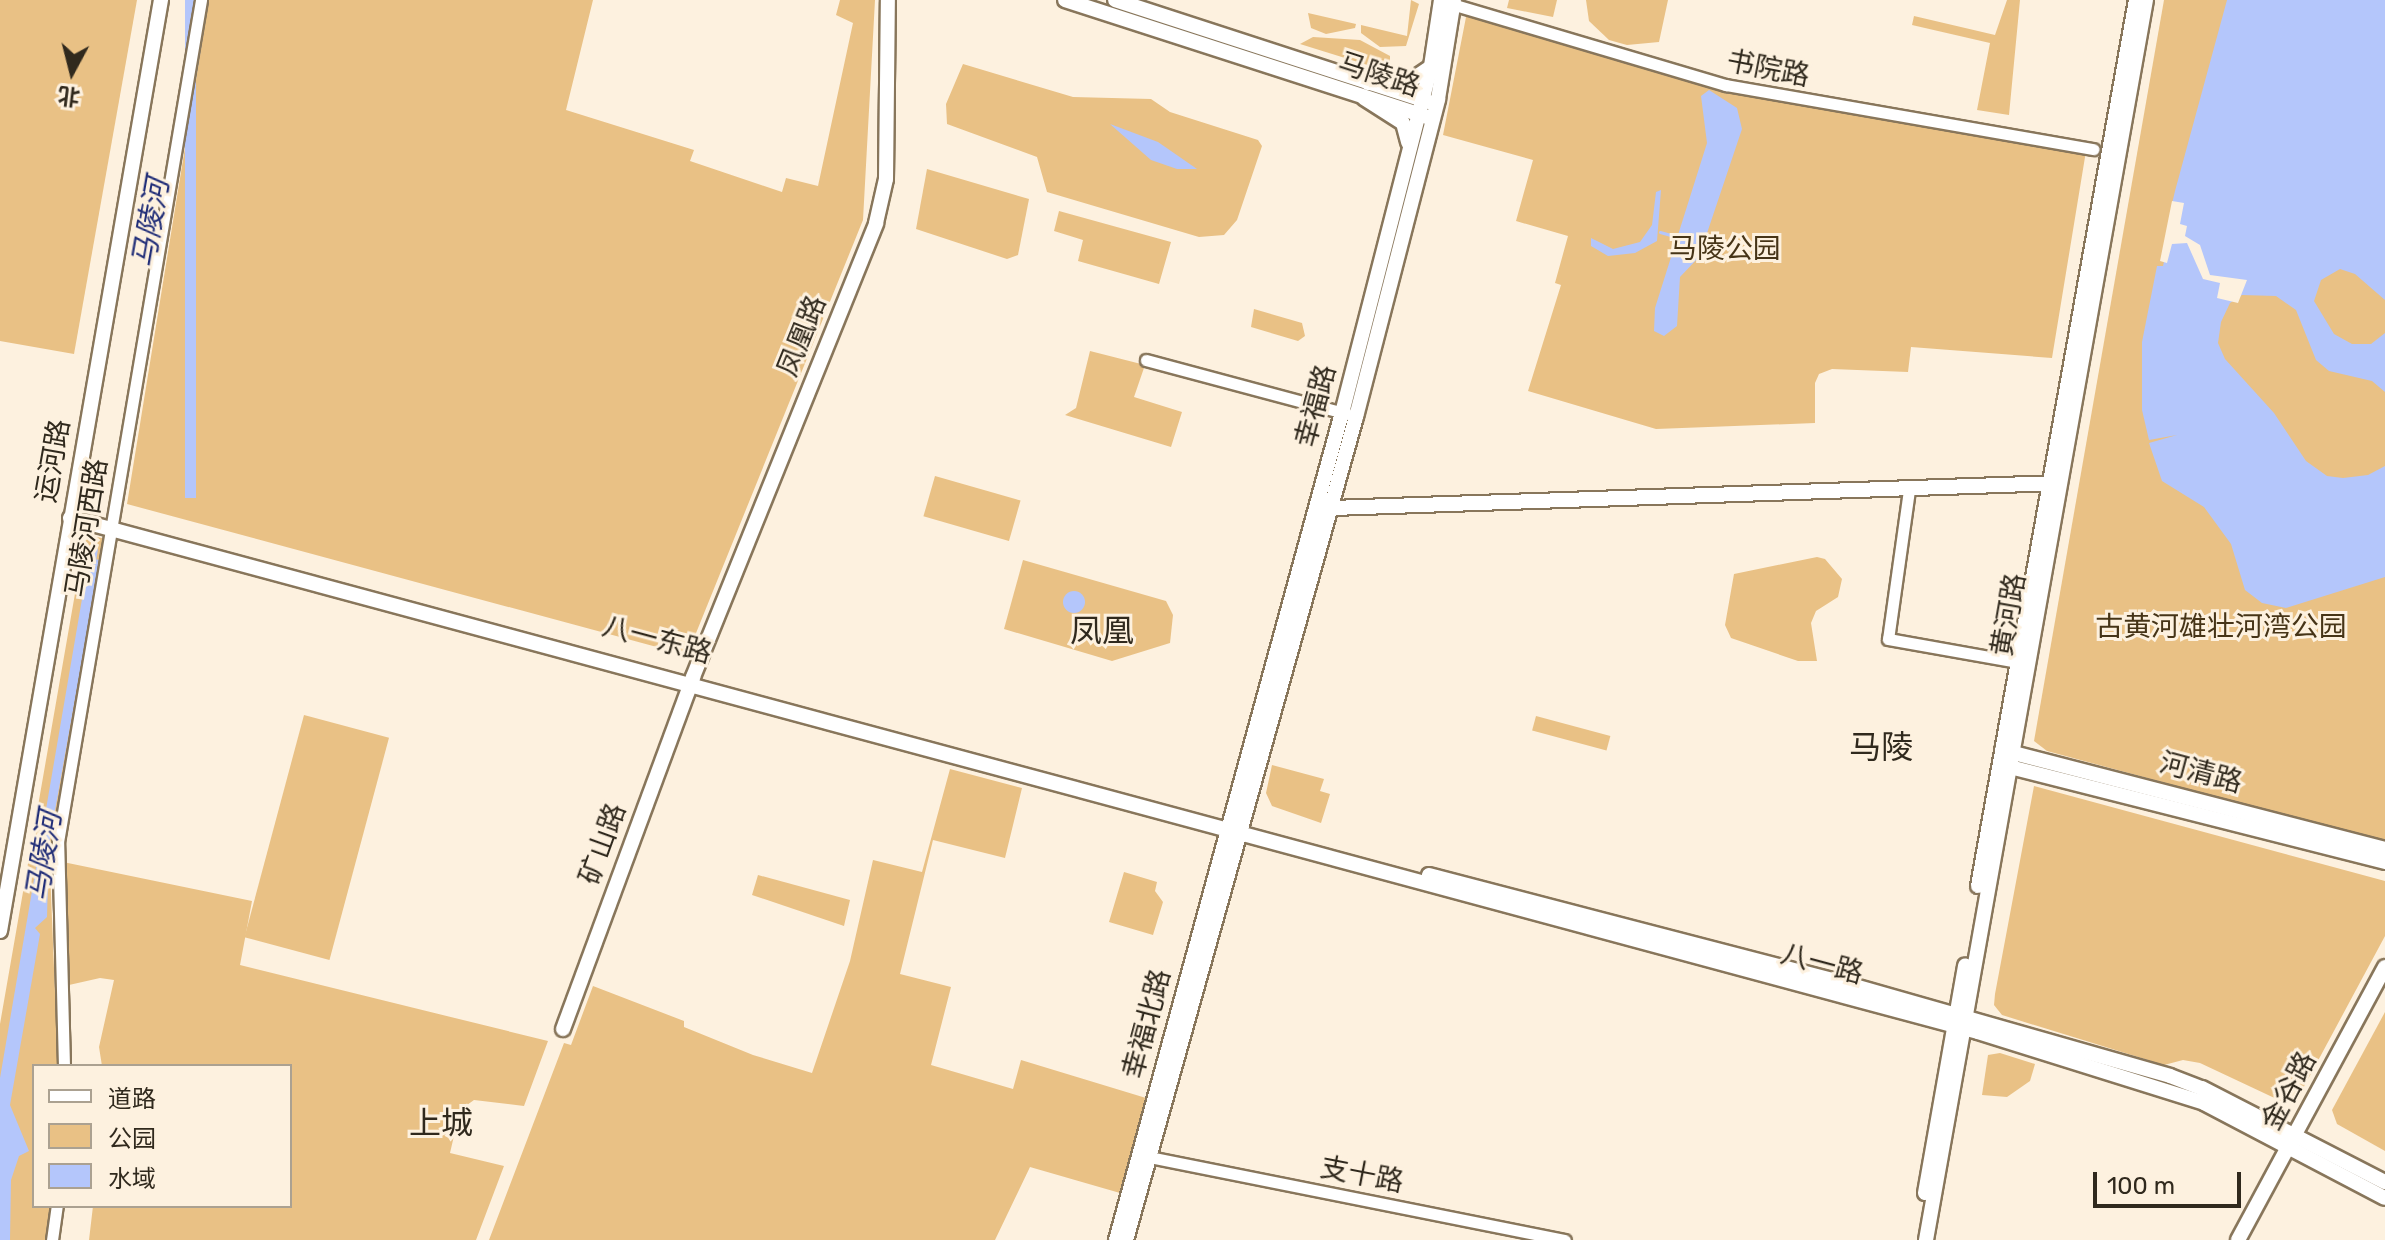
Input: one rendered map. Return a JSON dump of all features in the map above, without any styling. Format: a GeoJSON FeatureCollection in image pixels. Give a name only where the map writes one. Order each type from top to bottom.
{"type":"FeatureCollection","features":[{"type":"Feature","properties":{"kind":"main road","name":"运河路"},"geometry":{"type":"LineString","coordinates":[[0,931],[161,0]]}},
{"type":"Feature","properties":{"kind":"main road","name":"凤凰路"},"geometry":{"type":"LineString","coordinates":[[692,682],[882,202],[888,0]]}},
{"type":"Feature","properties":{"kind":"main road","name":"马陵路"},"geometry":{"type":"LineString","coordinates":[[1065,0],[1364,98],[1427,110]]}},
{"type":"Feature","properties":{"kind":"main road","name":"马陵路"},"geometry":{"type":"LineString","coordinates":[[1115,0],[1368,83],[1427,110]]}},
{"type":"Feature","properties":{"kind":"main road","name":"黄河路"},"geometry":{"type":"LineString","coordinates":[[1917,1240],[2008,756],[2136,0]]}},
{"type":"Feature","properties":{"kind":"main road","name":"黄河路"},"geometry":{"type":"LineString","coordinates":[[2008,756],[2017,662],[2146,0]]}},
{"type":"Feature","properties":{"kind":"main road","name":"幸福路"},"geometry":{"type":"LineString","coordinates":[[1234,828],[1332,508],[1349,415],[1407,157],[1427,110],[1431,66],[1447,1]]}},
{"type":"Feature","properties":{"kind":"main road","name":"幸福路"},"geometry":{"type":"LineString","coordinates":[[1234,828],[1349,415],[1427,110],[1447,1]]}},
{"type":"Feature","properties":{"kind":"main road"},"geometry":{"type":"LineString","coordinates":[[1368,83],[1404,85],[1431,66]]}},
{"type":"Feature","properties":{"kind":"main road"},"geometry":{"type":"LineString","coordinates":[[1364,98],[1408,128],[1407,157]]}},
{"type":"Feature","properties":{"kind":"main road"},"geometry":{"type":"LineString","coordinates":[[1332,508],[2053,483]]}},
{"type":"Feature","properties":{"kind":"main road","name":"八一东路"},"geometry":{"type":"LineString","coordinates":[[71,514],[1234,828]]}},
{"type":"Feature","properties":{"kind":"main road","name":"矿山路"},"geometry":{"type":"LineString","coordinates":[[563,1029],[692,682]]}},
{"type":"Feature","properties":{"kind":"main road","name":"河清路"},"geometry":{"type":"LineString","coordinates":[[2008,756],[2385,849]]}},
{"type":"Feature","properties":{"kind":"main road","name":"河清路"},"geometry":{"type":"LineString","coordinates":[[2008,756],[2385,862]]}},
{"type":"Feature","properties":{"kind":"main road","name":"八一路"},"geometry":{"type":"LineString","coordinates":[[1234,828],[1959,1021],[2173,1091],[2385,1182]]}},
{"type":"Feature","properties":{"kind":"main road","name":"幸福北路"},"geometry":{"type":"LineString","coordinates":[[1126,1240],[1234,828]]}},
{"type":"Feature","properties":{"kind":"main road","name":"幸福北路"},"geometry":{"type":"LineString","coordinates":[[1116,1240],[1234,828]]}},
{"type":"Feature","properties":{"kind":"main road","name":"金谷路"},"geometry":{"type":"LineString","coordinates":[[2238,1240],[2385,967]]}},
{"type":"Feature","properties":{"kind":"main road","name":"黄河路"},"geometry":{"type":"LineString","coordinates":[[1926,1240],[1959,1021]]}},
{"type":"Feature","properties":{"kind":"main road","name":"八一路"},"geometry":{"type":"LineString","coordinates":[[2292,1140],[2385,1198]]}},
{"type":"Feature","properties":{"kind":"street","name":"马陵河西路"},"geometry":{"type":"LineString","coordinates":[[64,1064],[58,842],[113,524],[150,278],[201,0]]}},
{"type":"Feature","properties":{"kind":"street","name":"书院路"},"geometry":{"type":"LineString","coordinates":[[1447,1],[1482,6],[1726,85],[2093,149]]}},
{"type":"Feature","properties":{"kind":"street"},"geometry":{"type":"LineString","coordinates":[[1146,360],[1349,415]]}},
{"type":"Feature","properties":{"kind":"street"},"geometry":{"type":"LineString","coordinates":[[1909,490],[1888,639],[2017,662]]}},
{"type":"Feature","properties":{"kind":"street","name":"支十路"},"geometry":{"type":"LineString","coordinates":[[1149,1157],[1565,1240]]}},
{"type":"Feature","properties":{"kind":"street"},"geometry":{"type":"LineString","coordinates":[[52,1240],[57,1208]]}},
{"type":"Feature","properties":{"kind":"green space"},"geometry":{"type":"Polygon","coordinates":[[[0,0],[137,0],[74,354],[0,341],[0,0]]]}},
{"type":"Feature","properties":{"kind":"green space"},"geometry":{"type":"Polygon","coordinates":[[[209,0],[593,0],[566,110],[694,150],[690,161],[782,192],[786,178],[818,186],[853,23],[836,15],[840,0],[875,0],[863,220],[690,648],[679,653],[127,504],[209,0]]]}},
{"type":"Feature","properties":{"kind":"green space"},"geometry":{"type":"Polygon","coordinates":[[[1411,0],[1419,4],[1406,46],[1380,47],[1361,33],[1361,25],[1407,36],[1411,0]]]}},
{"type":"Feature","properties":{"kind":"green space"},"geometry":{"type":"Polygon","coordinates":[[[1509,0],[1557,0],[1553,17],[1507,8],[1509,0]]]}},
{"type":"Feature","properties":{"kind":"green space"},"geometry":{"type":"Polygon","coordinates":[[[1586,0],[1668,0],[1659,42],[1627,45],[1609,40],[1589,21],[1586,0]]]}},
{"type":"Feature","properties":{"kind":"green space"},"geometry":{"type":"Polygon","coordinates":[[[2007,0],[2020,0],[2009,115],[1977,110],[1990,43],[1912,25],[1914,16],[1995,35],[2007,0]]]}},
{"type":"Feature","properties":{"kind":"green space","name":"古黄河雄壮河湾公园"},"geometry":{"type":"Polygon","coordinates":[[[2164,0],[2385,0],[2385,842],[2047,751],[2034,741],[2164,0]]]}},
{"type":"Feature","properties":{"kind":"green space","name":"马陵公园"},"geometry":{"type":"Polygon","coordinates":[[[1467,12],[1754,96],[2086,151],[2052,358],[1911,347],[1908,372],[1832,369],[1819,374],[1815,383],[1815,423],[1656,429],[1528,391],[1561,285],[1555,283],[1568,236],[1516,221],[1533,160],[1443,135],[1467,12]]]}},
{"type":"Feature","properties":{"kind":"green space"},"geometry":{"type":"Polygon","coordinates":[[[1308,13],[1356,24],[1355,28],[1326,34],[1311,28],[1308,13]]]}},
{"type":"Feature","properties":{"kind":"green space"},"geometry":{"type":"Polygon","coordinates":[[[1313,37],[1360,40],[1390,56],[1390,72],[1300,44],[1313,37]]]}},
{"type":"Feature","properties":{"kind":"green space"},"geometry":{"type":"Polygon","coordinates":[[[963,64],[1073,97],[1151,99],[1170,112],[1258,140],[1262,146],[1237,220],[1224,235],[1199,237],[1047,192],[1037,157],[947,124],[946,104],[963,64]]]}},
{"type":"Feature","properties":{"kind":"green space"},"geometry":{"type":"Polygon","coordinates":[[[927,169],[1029,199],[1018,255],[1007,259],[916,229],[927,169]]]}},
{"type":"Feature","properties":{"kind":"green space"},"geometry":{"type":"Polygon","coordinates":[[[1059,211],[1171,242],[1159,284],[1078,261],[1083,240],[1054,231],[1059,211]]]}},
{"type":"Feature","properties":{"kind":"green space"},"geometry":{"type":"Polygon","coordinates":[[[1254,309],[1302,323],[1305,336],[1298,341],[1251,327],[1254,309]]]}},
{"type":"Feature","properties":{"kind":"green space"},"geometry":{"type":"Polygon","coordinates":[[[1090,351],[1145,365],[1134,397],[1182,412],[1171,447],[1065,415],[1076,408],[1090,351]]]}},
{"type":"Feature","properties":{"kind":"green space"},"geometry":{"type":"Polygon","coordinates":[[[935,476],[1021,501],[1009,541],[923,516],[935,476]]]}},
{"type":"Feature","properties":{"kind":"green space"},"geometry":{"type":"Polygon","coordinates":[[[91,536],[102,538],[104,557],[50,870],[58,1064],[32,1064],[32,1208],[51,1208],[47,1240],[0,1240],[0,1024],[84,542],[91,536]]]}},
{"type":"Feature","properties":{"kind":"green space"},"geometry":{"type":"Polygon","coordinates":[[[1817,557],[1825,559],[1842,579],[1838,597],[1816,611],[1811,623],[1817,661],[1798,661],[1731,638],[1725,625],[1734,574],[1817,557]]]}},
{"type":"Feature","properties":{"kind":"green space"},"geometry":{"type":"Polygon","coordinates":[[[1023,560],[1166,601],[1173,615],[1170,643],[1112,661],[1004,629],[1023,560]]]}},
{"type":"Feature","properties":{"kind":"green space"},"geometry":{"type":"Polygon","coordinates":[[[304,715],[389,738],[329,960],[244,937],[304,715]]]}},
{"type":"Feature","properties":{"kind":"green space"},"geometry":{"type":"Polygon","coordinates":[[[1536,716],[1610,736],[1606,750],[1532,730],[1536,716]]]}},
{"type":"Feature","properties":{"kind":"green space"},"geometry":{"type":"Polygon","coordinates":[[[1272,765],[1324,779],[1320,791],[1330,794],[1321,823],[1272,806],[1266,793],[1272,765]]]}},
{"type":"Feature","properties":{"kind":"green space"},"geometry":{"type":"Polygon","coordinates":[[[950,769],[1022,788],[1005,858],[933,840],[900,974],[951,987],[931,1065],[1013,1089],[1021,1060],[1146,1098],[1120,1193],[1030,1167],[995,1240],[489,1240],[564,1043],[571,1045],[593,986],[684,1021],[684,1027],[753,1055],[812,1073],[850,961],[873,860],[922,872],[950,769]]]}},
{"type":"Feature","properties":{"kind":"green space"},"geometry":{"type":"Polygon","coordinates":[[[2034,786],[2385,881],[2385,936],[2299,1096],[2283,1102],[2200,1063],[2183,1060],[2164,1065],[2002,1015],[1994,1005],[1995,994],[2034,786]]]}},
{"type":"Feature","properties":{"kind":"green space"},"geometry":{"type":"Polygon","coordinates":[[[63,862],[252,901],[240,965],[548,1041],[524,1106],[474,1100],[460,1110],[450,1153],[504,1166],[476,1240],[89,1240],[93,1208],[292,1208],[292,1064],[102,1064],[99,1047],[114,980],[100,978],[69,985],[63,862]]]}},
{"type":"Feature","properties":{"kind":"green space"},"geometry":{"type":"Polygon","coordinates":[[[1124,872],[1157,882],[1155,891],[1163,902],[1153,935],[1109,922],[1124,872]]]}},
{"type":"Feature","properties":{"kind":"green space"},"geometry":{"type":"Polygon","coordinates":[[[758,875],[850,900],[844,926],[752,895],[758,875]]]}},
{"type":"Feature","properties":{"kind":"green space"},"geometry":{"type":"Polygon","coordinates":[[[2385,1012],[2385,1151],[2337,1124],[2332,1110],[2385,1012]]]}},
{"type":"Feature","properties":{"kind":"green space"},"geometry":{"type":"Polygon","coordinates":[[[2000,1053],[2035,1064],[2030,1081],[2007,1097],[1982,1095],[1988,1055],[2000,1053]]]}},
{"type":"Feature","properties":{"kind":"water"},"geometry":{"type":"Polygon","coordinates":[[[185,0],[196,0],[196,498],[185,498],[185,0]]]}},
{"type":"Feature","properties":{"kind":"water"},"geometry":{"type":"Polygon","coordinates":[[[2227,0],[2385,0],[2385,300],[2355,274],[2340,269],[2321,280],[2314,301],[2334,334],[2352,344],[2371,344],[2385,333],[2385,392],[2372,381],[2329,371],[2316,360],[2296,310],[2276,296],[2242,295],[2230,303],[2221,322],[2218,343],[2225,359],[2274,413],[2306,461],[2327,476],[2343,478],[2368,475],[2385,466],[2385,577],[2286,608],[2262,603],[2245,590],[2231,544],[2204,507],[2162,481],[2149,443],[2177,435],[2149,440],[2142,410],[2142,342],[2157,266],[2163,266],[2176,209],[2171,208],[2175,191],[2227,0]]]}},
{"type":"Feature","properties":{"kind":"water"},"geometry":{"type":"Polygon","coordinates":[[[1709,90],[1737,108],[1742,129],[1699,257],[1680,277],[1677,326],[1664,336],[1654,331],[1655,308],[1707,143],[1701,96],[1709,90]]]}},
{"type":"Feature","properties":{"kind":"water"},"geometry":{"type":"Polygon","coordinates":[[[1110,124],[1158,142],[1197,169],[1177,169],[1151,160],[1110,124]]]}},
{"type":"Feature","properties":{"kind":"water"},"geometry":{"type":"Polygon","coordinates":[[[1661,190],[1657,241],[1635,253],[1608,256],[1591,246],[1591,238],[1613,249],[1640,242],[1652,225],[1656,192],[1661,190]]]}},
{"type":"Feature","properties":{"kind":"water"},"geometry":{"type":"Polygon","coordinates":[[[89,558],[100,560],[49,844],[47,917],[35,928],[40,934],[10,1105],[29,1151],[19,1156],[11,1180],[10,1240],[0,1240],[0,1078],[89,558]]]}},
{"type":"Feature","properties":{"kind":"water"},"geometry":{"type":"Polygon","coordinates":[[[1074,591],[1082,594],[1085,602],[1082,610],[1074,613],[1066,610],[1063,602],[1066,594],[1074,591]]]}},
{"type":"Feature","properties":{"kind":"pier"},"geometry":{"type":"Polygon","coordinates":[[[2172,201],[2184,203],[2180,224],[2187,226],[2185,236],[2200,245],[2210,275],[2247,280],[2238,303],[2217,298],[2220,283],[2203,279],[2187,243],[2172,244],[2167,263],[2160,261],[2172,201]]]}},
{"type":"Feature","properties":{"kind":"waterway"},"geometry":{"type":"LineString","coordinates":[[1660,232],[1678,237]]}},
{"type":"Feature","properties":{"kind":"waterway","name":"马陵河"},"geometry":{"type":"LineString","coordinates":[[94,561],[96,549]]}},
{"type":"Feature","properties":{"kind":"district","name":"凤凰"},"geometry":{"type":"Point","coordinates":[1102,631]}},
{"type":"Feature","properties":{"kind":"district","name":"马陵"},"geometry":{"type":"Point","coordinates":[1881,747]}},
{"type":"Feature","properties":{"kind":"district","name":"上城"},"geometry":{"type":"Point","coordinates":[441,1123]}}]}
